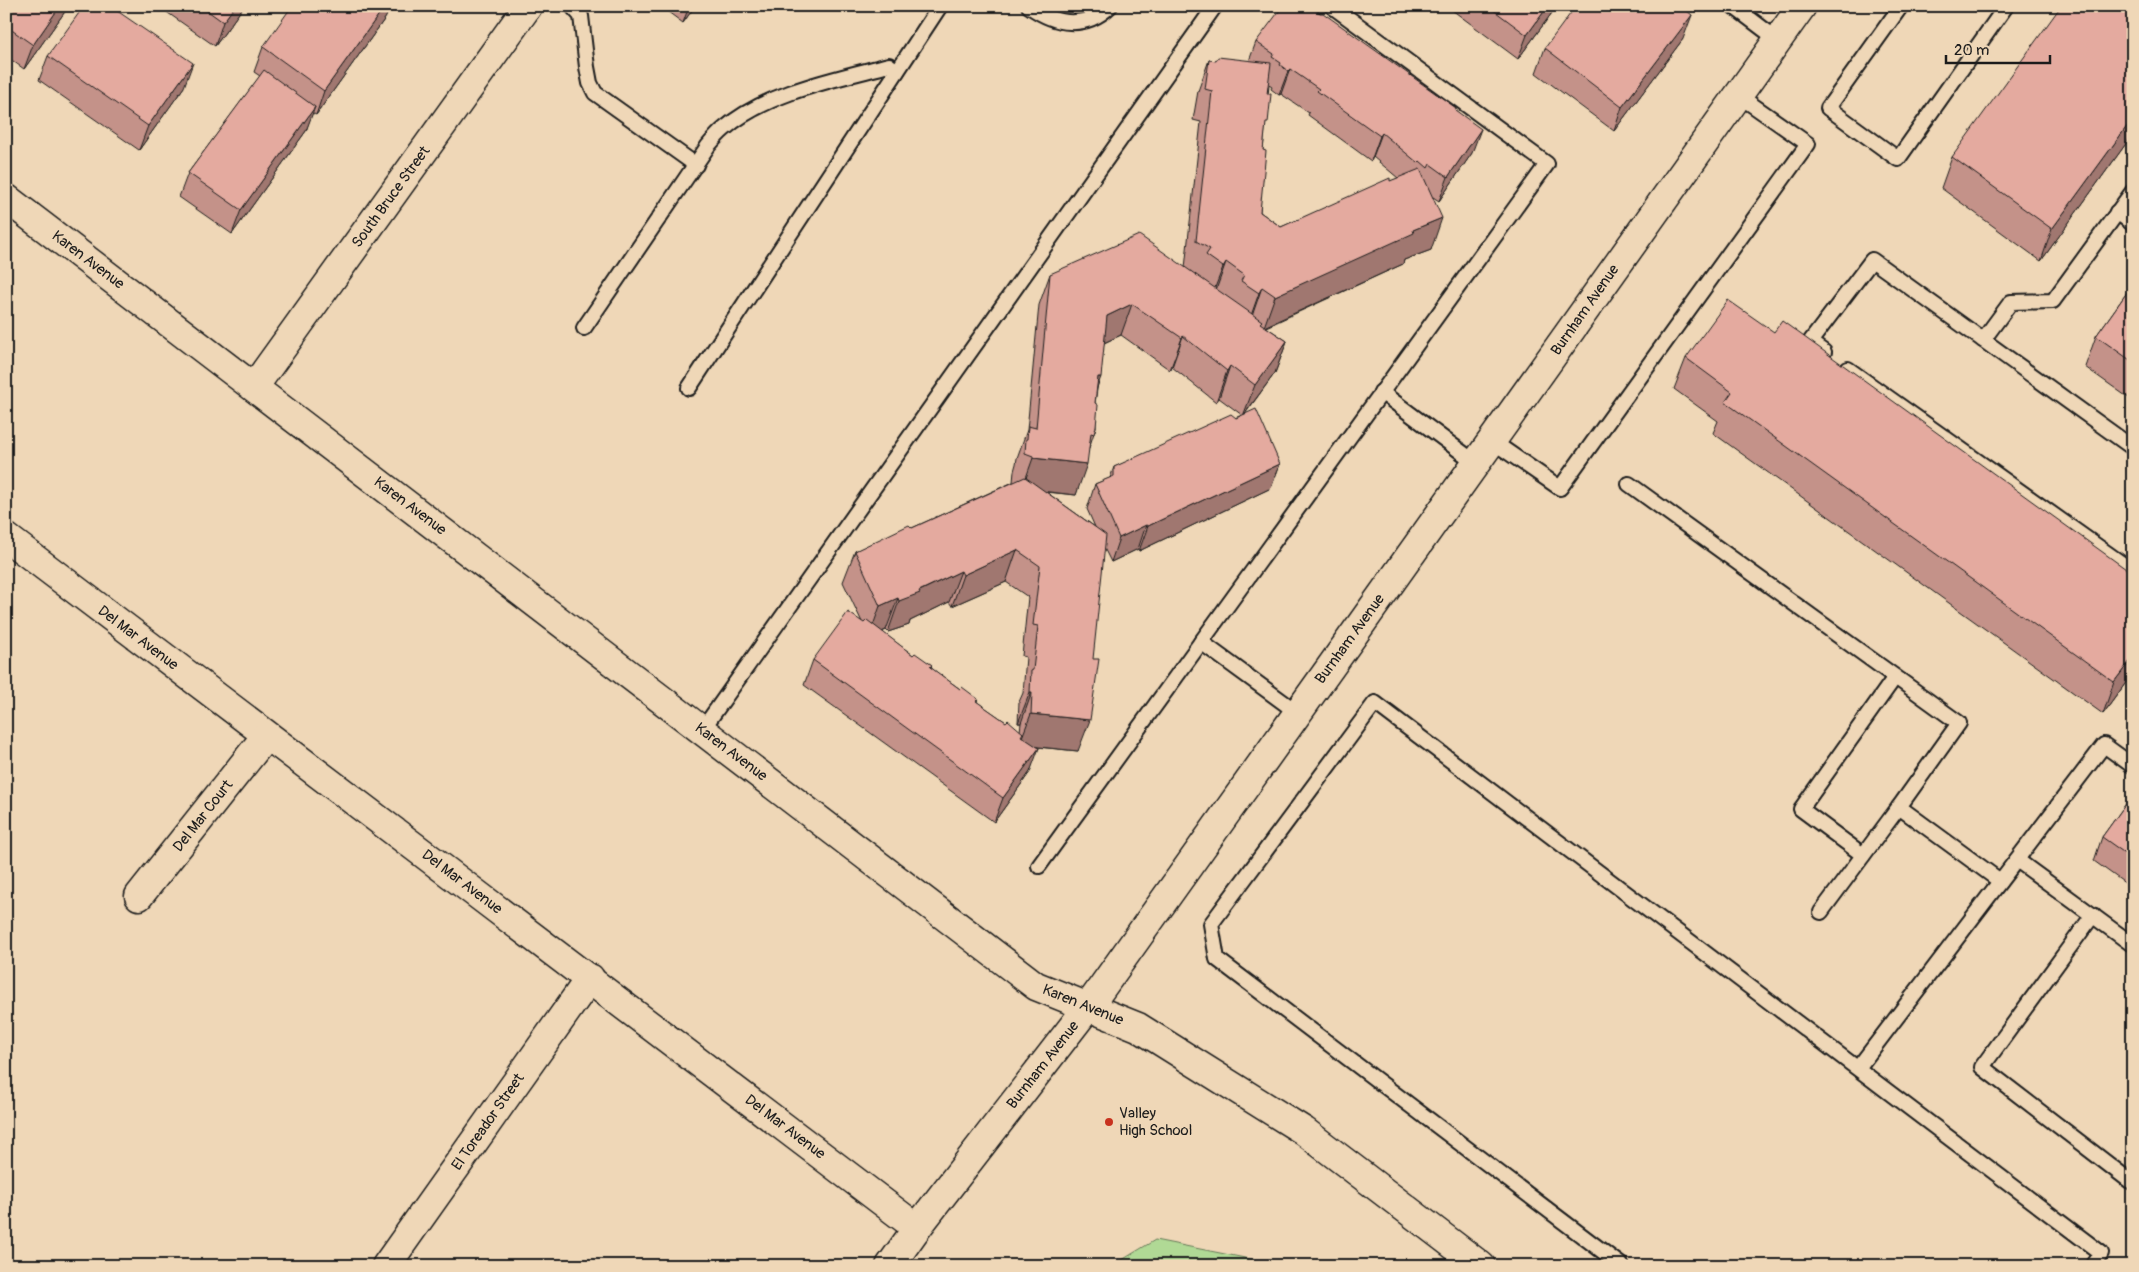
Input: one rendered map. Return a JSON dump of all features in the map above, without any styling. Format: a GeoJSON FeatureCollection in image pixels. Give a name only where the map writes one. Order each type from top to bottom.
{"type":"FeatureCollection","features":[{"type":"Feature","properties":{"kind":"street","name":"South Bruce Street"},"geometry":{"type":"LineString","coordinates":[[254,387],[528,6]]}},
{"type":"Feature","properties":{"kind":"street","name":"Burnham Avenue"},"geometry":{"type":"LineString","coordinates":[[890,1266],[917,1228],[1088,1007],[1802,6]]}},
{"type":"Feature","properties":{"kind":"street","name":"Karen Avenue"},"geometry":{"type":"LineString","coordinates":[[6,198],[1036,986],[1138,1027],[1304,1131],[1481,1266]]}},
{"type":"Feature","properties":{"kind":"street","name":"Del Mar Avenue"},"geometry":{"type":"LineString","coordinates":[[6,538],[266,736],[590,978],[917,1228]]}},
{"type":"Feature","properties":{"kind":"street","name":"Del Mar Court"},"geometry":{"type":"LineString","coordinates":[[139,896],[266,736]]}},
{"type":"Feature","properties":{"kind":"street","name":"El Toreador Street"},"geometry":{"type":"LineString","coordinates":[[386,1266],[590,978]]}},
{"type":"Feature","properties":{"kind":"lane"},"geometry":{"type":"LineString","coordinates":[[572,6],[581,16],[587,67],[590,83],[595,93],[696,165]]}},
{"type":"Feature","properties":{"kind":"lane"},"geometry":{"type":"LineString","coordinates":[[689,388],[940,6]]}},
{"type":"Feature","properties":{"kind":"lane"},"geometry":{"type":"LineString","coordinates":[[1029,6],[1059,22],[1082,22],[1101,15],[1110,6]]}},
{"type":"Feature","properties":{"kind":"lane"},"geometry":{"type":"LineString","coordinates":[[702,730],[1215,6]]}},
{"type":"Feature","properties":{"kind":"lane"},"geometry":{"type":"LineString","coordinates":[[1039,866],[1547,164],[1332,6]]}},
{"type":"Feature","properties":{"kind":"lane"},"geometry":{"type":"LineString","coordinates":[[1733,6],[1778,40]]}},
{"type":"Feature","properties":{"kind":"lane"},"geometry":{"type":"LineString","coordinates":[[1902,6],[1828,108],[1898,159],[2006,6]]}},
{"type":"Feature","properties":{"kind":"lane"},"geometry":{"type":"LineString","coordinates":[[584,328],[708,146],[724,128],[755,109],[811,85],[889,65],[897,71]]}},
{"type":"Feature","properties":{"kind":"lane"},"geometry":{"type":"LineString","coordinates":[[1492,441],[1560,488],[1808,144],[1738,96]]}},
{"type":"Feature","properties":{"kind":"lane"},"geometry":{"type":"LineString","coordinates":[[1983,340],[2011,302],[2052,301],[2133,191]]}},
{"type":"Feature","properties":{"kind":"lane"},"geometry":{"type":"LineString","coordinates":[[2117,212],[2133,224]]}},
{"type":"Feature","properties":{"kind":"lane"},"geometry":{"type":"LineString","coordinates":[[2133,448],[1872,260],[1810,342],[2132,571],[2133,569]]}},
{"type":"Feature","properties":{"kind":"lane"},"geometry":{"type":"LineString","coordinates":[[1381,392],[1476,463]]}},
{"type":"Feature","properties":{"kind":"lane"},"geometry":{"type":"LineString","coordinates":[[1629,484],[1959,723],[1821,912]]}},
{"type":"Feature","properties":{"kind":"lane"},"geometry":{"type":"LineString","coordinates":[[1201,642],[1298,713]]}},
{"type":"Feature","properties":{"kind":"lane"},"geometry":{"type":"LineString","coordinates":[[1863,855],[1801,809],[1895,677]]}},
{"type":"Feature","properties":{"kind":"lane"},"geometry":{"type":"LineString","coordinates":[[1622,1266],[1217,959],[1211,924],[1376,702],[2101,1253],[2092,1266]]}},
{"type":"Feature","properties":{"kind":"lane"},"geometry":{"type":"LineString","coordinates":[[1858,1068],[2104,746],[2131,762]]}},
{"type":"Feature","properties":{"kind":"lane"},"geometry":{"type":"LineString","coordinates":[[1899,807],[2000,881]]}},
{"type":"Feature","properties":{"kind":"lane"},"geometry":{"type":"LineString","coordinates":[[2017,860],[2133,945]]}},
{"type":"Feature","properties":{"kind":"lane"},"geometry":{"type":"LineString","coordinates":[[2092,915],[1982,1067],[2130,1181],[2133,1178]]}},
{"type":"Feature","properties":{"kind":"green space"},"geometry":{"type":"Polygon","coordinates":[[[1155,1240],[1285,1266],[1112,1266],[1155,1240]]]}},
{"type":"Feature","properties":{"kind":"building"},"geometry":{"type":"Polygon","coordinates":[[[6,6],[60,6],[33,45],[6,26],[6,6]]]}},
{"type":"Feature","properties":{"kind":"building"},"geometry":{"type":"Polygon","coordinates":[[[84,6],[110,6],[193,63],[148,126],[48,56],[84,6]]]}},
{"type":"Feature","properties":{"kind":"building"},"geometry":{"type":"Polygon","coordinates":[[[201,6],[235,6],[223,22],[201,6]]]}},
{"type":"Feature","properties":{"kind":"building"},"geometry":{"type":"Polygon","coordinates":[[[292,6],[385,6],[324,91],[263,47],[292,6]]]}},
{"type":"Feature","properties":{"kind":"building"},"geometry":{"type":"Polygon","coordinates":[[[1283,6],[1311,6],[1320,13],[1323,13],[1456,108],[1455,110],[1481,129],[1448,177],[1430,164],[1428,168],[1420,161],[1418,163],[1382,133],[1380,136],[1317,91],[1319,89],[1290,69],[1288,71],[1272,57],[1274,54],[1256,42],[1283,6]]]}},
{"type":"Feature","properties":{"kind":"building"},"geometry":{"type":"Polygon","coordinates":[[[1488,6],[1548,6],[1527,35],[1488,6]]]}},
{"type":"Feature","properties":{"kind":"building"},"geometry":{"type":"Polygon","coordinates":[[[1576,6],[1681,6],[1692,15],[1622,107],[1545,48],[1576,6]]]}},
{"type":"Feature","properties":{"kind":"building"},"geometry":{"type":"Polygon","coordinates":[[[2061,6],[2133,6],[2133,118],[2052,229],[1952,157],[2061,6]]]}},
{"type":"Feature","properties":{"kind":"building"},"geometry":{"type":"Polygon","coordinates":[[[1218,57],[1271,63],[1267,94],[1271,94],[1263,150],[1266,151],[1260,212],[1281,227],[1390,178],[1390,181],[1420,169],[1442,218],[1413,230],[1414,233],[1275,296],[1262,287],[1259,293],[1241,281],[1244,275],[1226,262],[1223,267],[1206,255],[1210,249],[1196,241],[1212,91],[1205,89],[1209,60],[1216,61],[1218,57]]]}},
{"type":"Feature","properties":{"kind":"building"},"geometry":{"type":"Polygon","coordinates":[[[264,70],[315,107],[241,210],[188,173],[264,70]]]}},
{"type":"Feature","properties":{"kind":"building"},"geometry":{"type":"Polygon","coordinates":[[[1139,235],[1262,321],[1260,323],[1287,341],[1255,385],[1230,366],[1227,371],[1183,336],[1182,338],[1132,304],[1107,316],[1101,377],[1098,377],[1095,403],[1098,405],[1096,427],[1094,434],[1091,433],[1087,464],[1033,458],[1033,456],[1025,453],[1026,439],[1028,426],[1036,428],[1050,274],[1139,235]]]}},
{"type":"Feature","properties":{"kind":"building"},"geometry":{"type":"Polygon","coordinates":[[[2133,284],[2133,362],[2096,336],[2133,284]]]}},
{"type":"Feature","properties":{"kind":"building"},"geometry":{"type":"Polygon","coordinates":[[[1728,300],[1774,332],[1782,321],[2133,574],[2133,657],[2114,682],[1725,402],[1732,392],[1686,358],[1728,300]]]}},
{"type":"Feature","properties":{"kind":"building"},"geometry":{"type":"Polygon","coordinates":[[[1256,409],[1280,464],[1119,538],[1095,484],[1114,476],[1114,467],[1231,414],[1236,418],[1256,409]]]}},
{"type":"Feature","properties":{"kind":"building"},"geometry":{"type":"Polygon","coordinates":[[[1025,477],[1106,535],[1093,659],[1099,659],[1090,720],[1031,714],[1031,671],[1033,670],[1038,626],[1033,625],[1040,566],[1017,550],[963,575],[961,571],[919,591],[920,593],[899,601],[898,598],[880,606],[855,551],[909,525],[912,528],[1025,477]]]}},
{"type":"Feature","properties":{"kind":"building"},"geometry":{"type":"Polygon","coordinates":[[[848,612],[864,623],[867,620],[913,655],[915,653],[932,665],[930,667],[960,689],[962,687],[978,699],[976,701],[1006,722],[1008,720],[1023,733],[1021,736],[1039,748],[1003,798],[813,660],[848,612]]]}},
{"type":"Feature","properties":{"kind":"building"},"geometry":{"type":"Polygon","coordinates":[[[2133,794],[2133,859],[2102,837],[2133,794]]]}},
{"type":"Feature","properties":{"kind":"place","name":"Valley High School"},"geometry":{"type":"Point","coordinates":[1109,1122]}}]}
